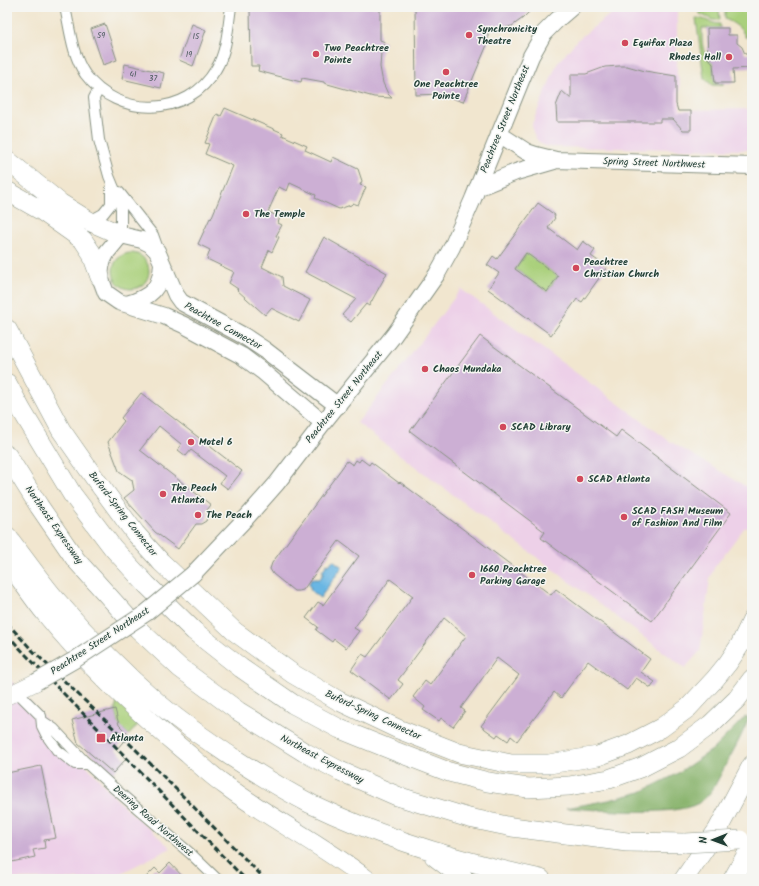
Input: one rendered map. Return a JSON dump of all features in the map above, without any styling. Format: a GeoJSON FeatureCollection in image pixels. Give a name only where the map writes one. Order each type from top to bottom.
{"type":"FeatureCollection","features":[{"type":"Feature","properties":{"kind":"highway"},"geometry":{"type":"LineString","coordinates":[[7,160],[60,203],[89,221],[121,235]]}},
{"type":"Feature","properties":{"kind":"highway"},"geometry":{"type":"LineString","coordinates":[[7,190],[42,211],[84,240],[91,252],[100,277]]}},
{"type":"Feature","properties":{"kind":"highway","name":"Buford-Spring Connector"},"geometry":{"type":"LineString","coordinates":[[7,329],[61,430],[135,533],[161,562],[234,631],[293,674],[339,701],[405,732],[459,753],[511,764],[549,764],[598,756],[628,745],[662,728],[688,708],[728,663],[740,645],[752,620]]}},
{"type":"Feature","properties":{"kind":"highway"},"geometry":{"type":"LineString","coordinates":[[7,383],[22,411],[72,494],[113,548],[146,584],[194,631],[241,668],[293,704],[340,729],[392,750],[449,772],[488,782],[528,788],[569,786],[610,778],[642,767],[685,743],[710,725],[737,699],[752,679]]}},
{"type":"Feature","properties":{"kind":"highway","name":"Northeast Expressway"},"geometry":{"type":"LineString","coordinates":[[7,456],[76,560],[138,629],[186,672],[238,711],[304,752],[352,777],[397,796],[469,818],[512,827],[627,842],[685,843],[749,840]]}},
{"type":"Feature","properties":{"kind":"highway"},"geometry":{"type":"LineString","coordinates":[[7,536],[56,600],[116,665],[158,703],[187,726],[266,779],[310,803],[366,828],[425,849],[494,869],[541,879]]}},
{"type":"Feature","properties":{"kind":"highway"},"geometry":{"type":"LineString","coordinates":[[7,561],[45,613],[63,634],[121,696],[164,735],[224,785],[264,813],[312,842],[366,879]]}},
{"type":"Feature","properties":{"kind":"highway","name":"Peachtree Street Northeast"},"geometry":{"type":"LineString","coordinates":[[12,694],[36,682]]}},
{"type":"Feature","properties":{"kind":"highway"},"geometry":{"type":"LineString","coordinates":[[718,829],[752,765]]}},
{"type":"Feature","properties":{"kind":"highway"},"geometry":{"type":"LineString","coordinates":[[684,879],[752,776]]}},
{"type":"Feature","properties":{"kind":"highway"},"geometry":{"type":"LineString","coordinates":[[733,879],[749,840]]}},
{"type":"Feature","properties":{"kind":"highway"},"geometry":{"type":"LineString","coordinates":[[425,849],[464,879]]}},
{"type":"Feature","properties":{"kind":"main road","name":"Peachtree Street Northeast"},"geometry":{"type":"LineString","coordinates":[[36,682],[76,659],[146,613],[193,574],[275,486],[323,423],[394,335],[438,274],[452,247],[525,69],[536,47],[544,33],[558,18],[572,7]]}},
{"type":"Feature","properties":{"kind":"main road","name":"Spring Street Northwest"},"geometry":{"type":"LineString","coordinates":[[499,134],[527,152],[536,156],[556,160],[752,166]]}},
{"type":"Feature","properties":{"kind":"main road","name":"Spring Street Northwest"},"geometry":{"type":"LineString","coordinates":[[477,188],[516,172],[556,160]]}},
{"type":"Feature","properties":{"kind":"main road","name":"Peachtree Connector"},"geometry":{"type":"LineString","coordinates":[[121,235],[150,244],[161,258],[176,295],[181,302],[244,336],[265,350],[338,406]]}},
{"type":"Feature","properties":{"kind":"main road"},"geometry":{"type":"LineString","coordinates":[[100,277],[103,260],[121,235]]}},
{"type":"Feature","properties":{"kind":"main road"},"geometry":{"type":"LineString","coordinates":[[127,304],[144,298],[152,293],[160,278],[161,258]]}},
{"type":"Feature","properties":{"kind":"main road","name":"Peachtree Connector"},"geometry":{"type":"LineString","coordinates":[[100,277],[106,293],[112,298],[164,316],[242,356],[323,423]]}},
{"type":"Feature","properties":{"kind":"street"},"geometry":{"type":"LineString","coordinates":[[65,7],[78,61],[86,74],[99,89],[114,99],[133,106],[153,107],[172,104],[191,96],[206,84],[221,59],[231,7]]}},
{"type":"Feature","properties":{"kind":"street"},"geometry":{"type":"LineString","coordinates":[[89,221],[103,214],[111,204],[112,196],[109,176],[99,140],[95,114],[94,98],[99,89]]}},
{"type":"Feature","properties":{"kind":"street"},"geometry":{"type":"LineString","coordinates":[[109,176],[121,209],[121,235]]}},
{"type":"Feature","properties":{"kind":"street"},"geometry":{"type":"LineString","coordinates":[[109,176],[120,193],[153,235],[161,258]]}},
{"type":"Feature","properties":{"kind":"street","name":"Deering Road Northwest"},"geometry":{"type":"LineString","coordinates":[[12,694],[41,716],[47,736],[57,750],[75,764],[88,764],[191,854],[217,879]]}},
{"type":"Feature","properties":{"kind":"shaded area"},"geometry":{"type":"Polygon","coordinates":[[[626,7],[677,7],[677,74],[680,81],[680,110],[752,109],[752,150],[550,147],[543,145],[537,140],[533,132],[532,124],[557,64],[577,40],[608,16],[626,7]]]}},
{"type":"Feature","properties":{"kind":"shaded area"},"geometry":{"type":"Polygon","coordinates":[[[461,289],[671,442],[752,490],[752,527],[744,528],[714,568],[710,578],[700,651],[685,668],[357,423],[461,289]]]}},
{"type":"Feature","properties":{"kind":"shaded area"},"geometry":{"type":"Polygon","coordinates":[[[7,676],[120,803],[171,848],[109,879],[7,879],[7,676]]]}},
{"type":"Feature","properties":{"kind":"green space"},"geometry":{"type":"Polygon","coordinates":[[[699,7],[717,7],[719,9],[720,20],[713,20],[700,14],[699,7]]]}},
{"type":"Feature","properties":{"kind":"green space"},"geometry":{"type":"Polygon","coordinates":[[[726,7],[752,7],[748,16],[750,29],[746,38],[737,26],[725,19],[726,7]]]}},
{"type":"Feature","properties":{"kind":"green space"},"geometry":{"type":"Polygon","coordinates":[[[696,18],[720,24],[720,28],[702,28],[702,37],[705,54],[711,62],[713,62],[715,83],[724,83],[722,85],[712,85],[704,78],[696,18]]]}},
{"type":"Feature","properties":{"kind":"green space"},"geometry":{"type":"Polygon","coordinates":[[[134,253],[144,258],[148,264],[148,278],[144,284],[138,288],[128,289],[118,284],[114,278],[113,268],[118,258],[124,254],[134,253]]]}},
{"type":"Feature","properties":{"kind":"green space","name":"Peachtree Christian Church"},"geometry":{"type":"Polygon","coordinates":[[[527,253],[558,276],[547,292],[515,269],[527,253]]]}},
{"type":"Feature","properties":{"kind":"green space"},"geometry":{"type":"Polygon","coordinates":[[[118,700],[141,721],[129,735],[119,725],[115,709],[118,700]]]}},
{"type":"Feature","properties":{"kind":"green space"},"geometry":{"type":"Polygon","coordinates":[[[745,717],[749,718],[746,725],[710,793],[703,800],[693,806],[659,811],[638,812],[566,808],[641,792],[675,775],[712,750],[745,717]]]}},
{"type":"Feature","properties":{"kind":"water"},"geometry":{"type":"Polygon","coordinates":[[[333,560],[342,567],[320,598],[311,591],[309,583],[312,579],[320,579],[324,572],[322,571],[327,564],[329,565],[333,560]]]}},
{"type":"Feature","properties":{"kind":"building","name":"Two Peachtree Pointe"},"geometry":{"type":"Polygon","coordinates":[[[250,7],[380,7],[380,40],[385,42],[381,52],[380,67],[383,83],[388,94],[392,98],[374,97],[324,82],[302,78],[301,82],[258,71],[259,66],[251,66],[250,7]]]}},
{"type":"Feature","properties":{"kind":"building","name":"One Peachtree Pointe"},"geometry":{"type":"Polygon","coordinates":[[[415,7],[534,7],[512,26],[499,29],[488,29],[488,45],[463,102],[441,94],[416,95],[415,7]]]}},
{"type":"Feature","properties":{"kind":"building"},"geometry":{"type":"Polygon","coordinates":[[[105,24],[117,60],[103,65],[91,29],[105,24]]]}},
{"type":"Feature","properties":{"kind":"building"},"geometry":{"type":"Polygon","coordinates":[[[192,24],[206,30],[193,66],[179,60],[192,24]]]}},
{"type":"Feature","properties":{"kind":"building","name":"Rhodes Hall"},"geometry":{"type":"Polygon","coordinates":[[[707,28],[728,28],[728,35],[737,35],[737,43],[742,47],[745,54],[751,54],[752,68],[733,69],[734,83],[715,83],[713,64],[708,58],[707,28]]]}},
{"type":"Feature","properties":{"kind":"building"},"geometry":{"type":"Polygon","coordinates":[[[125,64],[164,73],[161,88],[122,79],[125,64]]]}},
{"type":"Feature","properties":{"kind":"building"},"geometry":{"type":"Polygon","coordinates":[[[627,66],[645,71],[676,76],[676,104],[678,111],[691,111],[691,130],[683,130],[673,119],[660,119],[660,122],[557,122],[556,106],[562,91],[571,99],[571,74],[586,74],[605,67],[627,66]]]}},
{"type":"Feature","properties":{"kind":"building","name":"The Temple"},"geometry":{"type":"Polygon","coordinates":[[[225,108],[283,133],[282,135],[307,146],[305,150],[331,162],[333,157],[358,169],[362,181],[360,185],[366,187],[358,205],[353,203],[339,209],[315,198],[316,195],[290,183],[287,191],[279,187],[268,212],[280,217],[278,223],[282,225],[276,236],[279,237],[272,252],[269,250],[262,267],[282,277],[283,286],[310,300],[299,322],[271,308],[265,315],[237,290],[238,289],[229,283],[234,272],[207,259],[210,250],[198,244],[210,218],[211,219],[233,166],[205,154],[209,144],[205,143],[217,114],[221,116],[225,108]]]}},
{"type":"Feature","properties":{"kind":"building","name":"Peachtree Christian Church"},"geometry":{"type":"Polygon","coordinates":[[[538,203],[555,215],[555,218],[548,228],[577,250],[583,241],[595,250],[591,256],[607,267],[582,302],[577,299],[551,335],[488,289],[499,273],[487,265],[493,256],[497,259],[538,203]],[[526,253],[515,269],[547,292],[558,276],[526,253]]]}},
{"type":"Feature","properties":{"kind":"building"},"geometry":{"type":"Polygon","coordinates":[[[324,237],[387,273],[369,306],[366,304],[351,322],[342,315],[356,299],[305,272],[324,237]]]}},
{"type":"Feature","properties":{"kind":"building","name":"SCAD Atlanta"},"geometry":{"type":"Polygon","coordinates":[[[480,336],[616,437],[621,430],[731,513],[652,621],[541,538],[545,532],[410,431],[480,336]]]}},
{"type":"Feature","properties":{"kind":"building","name":"The Peach Atlanta"},"geometry":{"type":"Polygon","coordinates":[[[141,393],[242,471],[228,489],[220,483],[225,476],[191,450],[186,456],[178,450],[181,444],[159,426],[140,450],[211,505],[207,510],[208,515],[206,521],[201,524],[196,524],[178,549],[155,532],[124,498],[134,490],[132,480],[119,471],[108,442],[124,421],[121,418],[141,393]]]}},
{"type":"Feature","properties":{"kind":"building"},"geometry":{"type":"Polygon","coordinates":[[[361,459],[369,465],[371,462],[399,483],[400,482],[551,595],[556,589],[650,659],[641,672],[655,682],[651,688],[636,678],[627,690],[588,661],[561,698],[554,692],[517,741],[511,736],[508,741],[498,734],[496,737],[481,726],[519,675],[497,658],[461,708],[465,711],[453,727],[441,718],[439,721],[423,710],[425,707],[413,697],[425,681],[430,685],[466,636],[444,618],[398,680],[403,684],[391,700],[351,670],[362,654],[367,657],[413,596],[390,579],[354,628],[359,631],[346,648],[334,639],[332,642],[316,630],[318,627],[306,618],[318,602],[323,605],[359,556],[339,541],[303,590],[299,591],[294,591],[273,574],[270,569],[272,563],[347,461],[353,465],[356,460],[359,462],[361,459]]]}},
{"type":"Feature","properties":{"kind":"building"},"geometry":{"type":"Polygon","coordinates":[[[115,709],[119,725],[129,735],[116,750],[126,759],[113,773],[78,743],[72,720],[115,709]]]}},
{"type":"Feature","properties":{"kind":"building"},"geometry":{"type":"Polygon","coordinates":[[[41,766],[56,838],[44,840],[45,848],[33,850],[35,857],[7,863],[7,773],[41,766]]]}},
{"type":"Feature","properties":{"kind":"building"},"geometry":{"type":"Polygon","coordinates":[[[170,863],[185,879],[144,879],[155,868],[160,873],[170,863]]]}},
{"type":"Feature","properties":{"kind":"railway"},"geometry":{"type":"LineString","coordinates":[[7,623],[31,649],[157,770],[265,879]]}},
{"type":"Feature","properties":{"kind":"railway"},"geometry":{"type":"LineString","coordinates":[[7,634],[245,879]]}},
{"type":"Feature","properties":{"kind":"place","name":"Synchronicity Theatre"},"geometry":{"type":"Point","coordinates":[469,35]}},
{"type":"Feature","properties":{"kind":"place","name":"Equifax Plaza"},"geometry":{"type":"Point","coordinates":[625,43]}},
{"type":"Feature","properties":{"kind":"place","name":"Two Peachtree Pointe"},"geometry":{"type":"Point","coordinates":[316,54]}},
{"type":"Feature","properties":{"kind":"place","name":"Rhodes Hall"},"geometry":{"type":"Point","coordinates":[729,57]}},
{"type":"Feature","properties":{"kind":"place","name":"One Peachtree Pointe"},"geometry":{"type":"Point","coordinates":[446,72]}},
{"type":"Feature","properties":{"kind":"place","name":"The Temple"},"geometry":{"type":"Point","coordinates":[246,214]}},
{"type":"Feature","properties":{"kind":"place","name":"Peachtree Christian Church"},"geometry":{"type":"Point","coordinates":[576,268]}},
{"type":"Feature","properties":{"kind":"place","name":"Chaos Mundaka"},"geometry":{"type":"Point","coordinates":[425,369]}},
{"type":"Feature","properties":{"kind":"place","name":"SCAD Library"},"geometry":{"type":"Point","coordinates":[503,427]}},
{"type":"Feature","properties":{"kind":"place","name":"Motel 6"},"geometry":{"type":"Point","coordinates":[191,442]}},
{"type":"Feature","properties":{"kind":"place","name":"SCAD Atlanta"},"geometry":{"type":"Point","coordinates":[580,479]}},
{"type":"Feature","properties":{"kind":"place","name":"The Peach Atlanta"},"geometry":{"type":"Point","coordinates":[163,494]}},
{"type":"Feature","properties":{"kind":"place","name":"The Peach"},"geometry":{"type":"Point","coordinates":[198,515]}},
{"type":"Feature","properties":{"kind":"place","name":"SCAD FASH Museum of Fashion And Film"},"geometry":{"type":"Point","coordinates":[624,517]}},
{"type":"Feature","properties":{"kind":"place","name":"1660 Peachtree Parking Garage"},"geometry":{"type":"Point","coordinates":[472,575]}},
{"type":"Feature","properties":{"kind":"place","name":"Atlanta"},"geometry":{"type":"Point","coordinates":[101,738]}}]}
